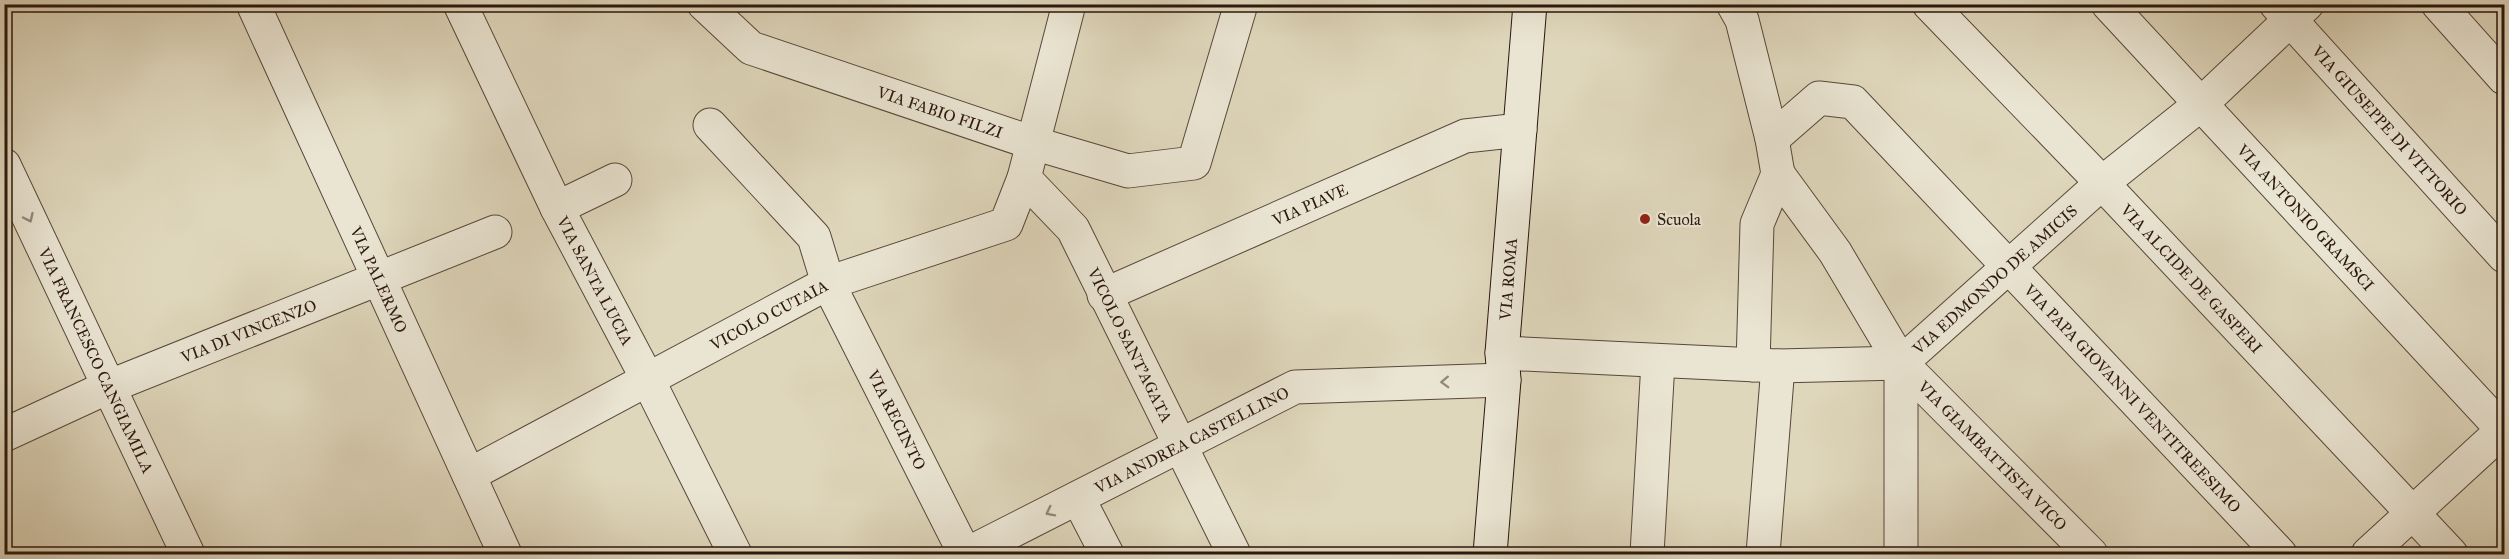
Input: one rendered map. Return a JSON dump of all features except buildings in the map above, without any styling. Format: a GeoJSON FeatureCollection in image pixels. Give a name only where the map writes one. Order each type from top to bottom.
{"type":"FeatureCollection","features":[{"type":"Feature","properties":{"kind":"street","name":"VIA PALERMO"},"geometry":{"type":"LineString","coordinates":[[253,4],[505,555]]}},
{"type":"Feature","properties":{"kind":"street","name":"VIA SANTA LUCIA"},"geometry":{"type":"LineString","coordinates":[[460,4],[557,208],[648,380],[735,555]]}},
{"type":"Feature","properties":{"kind":"street","name":"VIA FABIO FILZI"},"geometry":{"type":"LineString","coordinates":[[704,4],[751,48],[1033,143],[1128,171],[1194,164],[1241,4]]}},
{"type":"Feature","properties":{"kind":"street","name":"VICOLO CUTAIA"},"geometry":{"type":"LineString","coordinates":[[469,475],[828,283],[1006,224],[1024,178],[1069,4]]}},
{"type":"Feature","properties":{"kind":"street","name":"VIA ROMA"},"geometry":{"type":"LineString","coordinates":[[1490,555],[1530,4]]}},
{"type":"Feature","properties":{"kind":"street","name":"VIA GIAMBATTISTA VICO"},"geometry":{"type":"LineString","coordinates":[[1733,4],[1742,20],[1772,139],[1778,174],[1834,252],[1900,363],[2091,555]]}},
{"type":"Feature","properties":{"kind":"street","name":"VIA ALCIDE DE GASPERI"},"geometry":{"type":"LineString","coordinates":[[1929,4],[2102,183],[2451,555]]}},
{"type":"Feature","properties":{"kind":"street","name":"VIA ANTONIO GRAMSCI"},"geometry":{"type":"LineString","coordinates":[[2108,4],[2504,430]]}},
{"type":"Feature","properties":{"kind":"street"},"geometry":{"type":"LineString","coordinates":[[2438,4],[2505,78]]}},
{"type":"Feature","properties":{"kind":"street","name":"VIA EDMONDO DE AMICIS"},"geometry":{"type":"LineString","coordinates":[[1503,367],[1658,362],[1765,366],[1900,363],[2102,183],[2201,104],[2291,10]]}},
{"type":"Feature","properties":{"kind":"street","name":"VIA GIUSEPPE DI VITTORIO"},"geometry":{"type":"LineString","coordinates":[[2291,10],[2505,256]]}},
{"type":"Feature","properties":{"kind":"street","name":"VIA PAPA GIOVANNI VENTITREESIMO"},"geometry":{"type":"LineString","coordinates":[[1772,139],[1819,98],[1853,102],[2280,555]]}},
{"type":"Feature","properties":{"kind":"street","name":"VIA RECINTO"},"geometry":{"type":"LineString","coordinates":[[710,125],[814,237],[828,283],[966,555]]}},
{"type":"Feature","properties":{"kind":"street","name":"VIA PIAVE"},"geometry":{"type":"LineString","coordinates":[[1104,296],[1465,136],[1520,130]]}},
{"type":"Feature","properties":{"kind":"street","name":"VIA FRANCESCO CANGIAMILA"},"geometry":{"type":"LineString","coordinates":[[4,165],[188,555]]}},
{"type":"Feature","properties":{"kind":"street"},"geometry":{"type":"LineString","coordinates":[[1763,555],[1765,366],[1757,225],[1778,174]]}},
{"type":"Feature","properties":{"kind":"street","name":"VICOLO SANT'AGATA"},"geometry":{"type":"LineString","coordinates":[[1024,178],[1073,229],[1104,296],[1234,555]]}},
{"type":"Feature","properties":{"kind":"street"},"geometry":{"type":"LineString","coordinates":[[557,208],[615,180]]}},
{"type":"Feature","properties":{"kind":"street","name":"VIA DI VINCENZO"},"geometry":{"type":"LineString","coordinates":[[4,435],[108,387],[377,277],[495,232]]}},
{"type":"Feature","properties":{"kind":"street"},"geometry":{"type":"LineString","coordinates":[[1647,555],[1658,362]]}},
{"type":"Feature","properties":{"kind":"street"},"geometry":{"type":"LineString","coordinates":[[1900,363],[1908,548]]}},
{"type":"Feature","properties":{"kind":"street","name":"VIA ANDREA CASTELLINO"},"geometry":{"type":"LineString","coordinates":[[966,555],[1295,387],[1503,367]]}},
{"type":"Feature","properties":{"kind":"street"},"geometry":{"type":"LineString","coordinates":[[2368,555],[2504,430]]}},
{"type":"Feature","properties":{"kind":"street"},"geometry":{"type":"LineString","coordinates":[[1078,498],[1107,555]]}},
{"type":"Feature","properties":{"kind":"place","name":"Scuola"},"geometry":{"type":"Point","coordinates":[1645,219]}}]}
